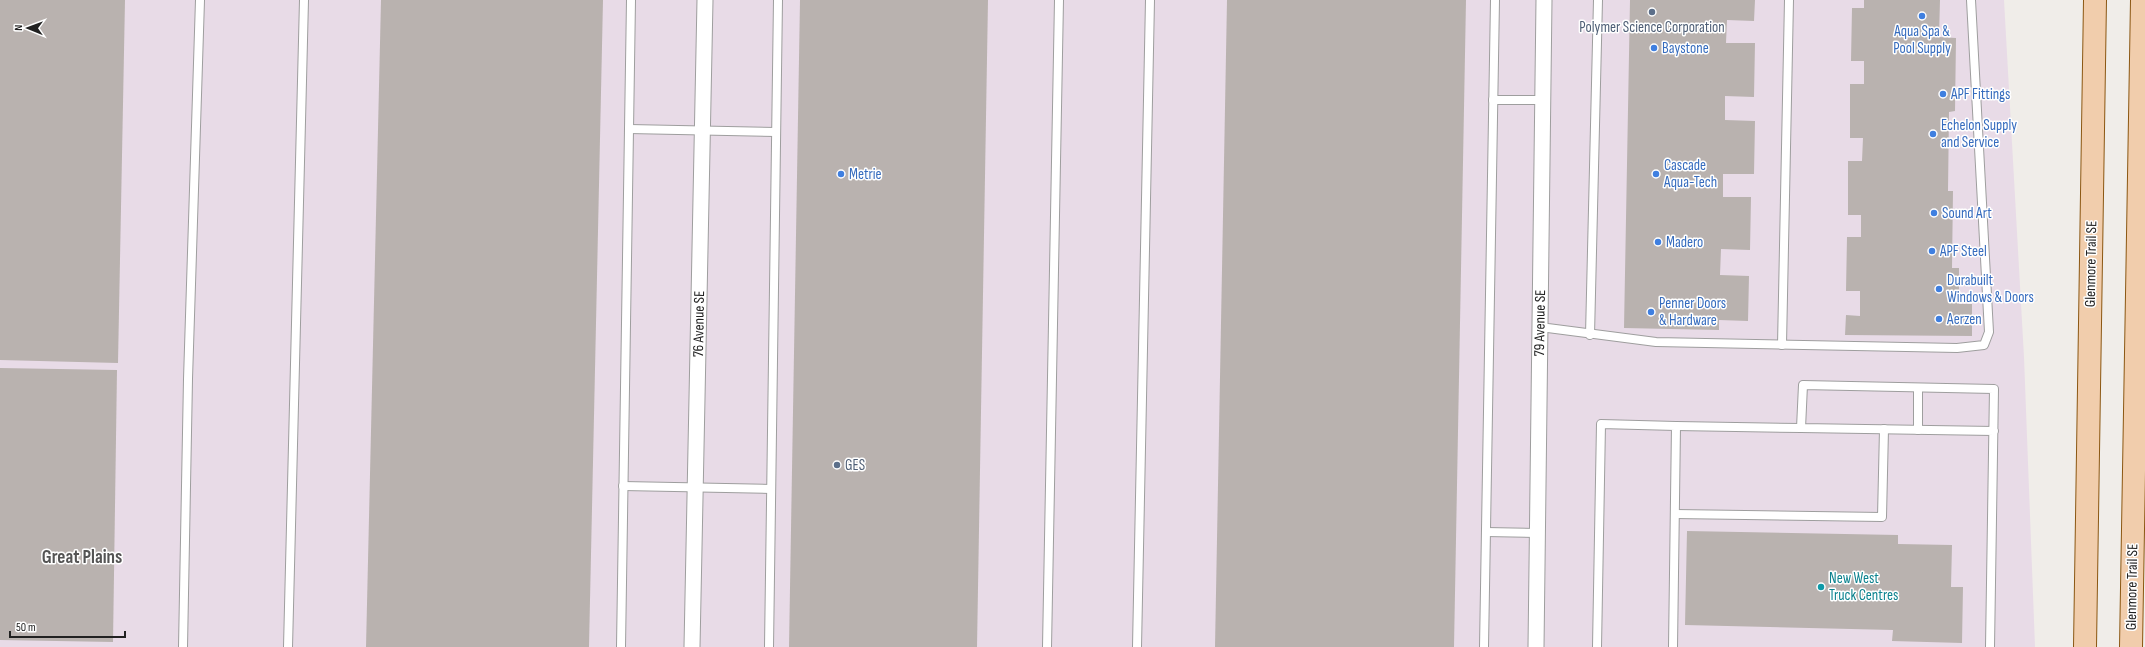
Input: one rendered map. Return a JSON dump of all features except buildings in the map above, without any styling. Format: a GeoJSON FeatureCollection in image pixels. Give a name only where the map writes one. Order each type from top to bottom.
{"type":"FeatureCollection","features":[{"type":"Feature","properties":{"kind":"main road"},"geometry":{"type":"LineString","coordinates":[[2087,0],[2094,51]]}},
{"type":"Feature","properties":{"kind":"main road","name":"Glenmore Trail SE"},"geometry":{"type":"LineString","coordinates":[[2085,647],[2095,0]]}},
{"type":"Feature","properties":{"kind":"main road","name":"Glenmore Trail SE"},"geometry":{"type":"LineString","coordinates":[[2131,647],[2142,0]]}},
{"type":"Feature","properties":{"kind":"street","name":"76 Avenue SE"},"geometry":{"type":"LineString","coordinates":[[692,647],[705,0]]}},
{"type":"Feature","properties":{"kind":"street","name":"79 Avenue SE"},"geometry":{"type":"LineString","coordinates":[[1536,647],[1544,0]]}},
{"type":"Feature","properties":{"kind":"lane"},"geometry":{"type":"LineString","coordinates":[[182,647],[188,379],[200,0]]}},
{"type":"Feature","properties":{"kind":"lane"},"geometry":{"type":"LineString","coordinates":[[288,647],[304,0]]}},
{"type":"Feature","properties":{"kind":"lane"},"geometry":{"type":"LineString","coordinates":[[621,647],[631,0]]}},
{"type":"Feature","properties":{"kind":"lane"},"geometry":{"type":"LineString","coordinates":[[769,647],[778,0]]}},
{"type":"Feature","properties":{"kind":"lane"},"geometry":{"type":"LineString","coordinates":[[1047,647],[1059,0]]}},
{"type":"Feature","properties":{"kind":"lane"},"geometry":{"type":"LineString","coordinates":[[1137,647],[1150,0]]}},
{"type":"Feature","properties":{"kind":"lane"},"geometry":{"type":"LineString","coordinates":[[1484,647],[1495,0]]}},
{"type":"Feature","properties":{"kind":"lane"},"geometry":{"type":"LineString","coordinates":[[1590,335],[1598,0]]}},
{"type":"Feature","properties":{"kind":"lane"},"geometry":{"type":"LineString","coordinates":[[1782,344],[1789,0]]}},
{"type":"Feature","properties":{"kind":"lane"},"geometry":{"type":"LineString","coordinates":[[1540,327],[1590,335],[1656,342],[1957,348],[1984,345],[1989,332],[1971,0]]}},
{"type":"Feature","properties":{"kind":"lane"},"geometry":{"type":"LineString","coordinates":[[1493,100],[1543,100]]}},
{"type":"Feature","properties":{"kind":"lane"},"geometry":{"type":"LineString","coordinates":[[629,129],[670,128],[703,131],[776,132]]}},
{"type":"Feature","properties":{"kind":"lane"},"geometry":{"type":"LineString","coordinates":[[1801,428],[1802,385],[1994,389],[1990,647]]}},
{"type":"Feature","properties":{"kind":"lane"},"geometry":{"type":"LineString","coordinates":[[1918,388],[1918,430]]}},
{"type":"Feature","properties":{"kind":"lane"},"geometry":{"type":"LineString","coordinates":[[1596,647],[1601,424],[1994,431]]}},
{"type":"Feature","properties":{"kind":"lane"},"geometry":{"type":"LineString","coordinates":[[1674,647],[1676,426]]}},
{"type":"Feature","properties":{"kind":"lane"},"geometry":{"type":"LineString","coordinates":[[1675,514],[1882,517],[1884,429]]}},
{"type":"Feature","properties":{"kind":"lane"},"geometry":{"type":"LineString","coordinates":[[623,486],[771,489]]}},
{"type":"Feature","properties":{"kind":"lane"},"geometry":{"type":"LineString","coordinates":[[1486,532],[1537,533]]}},
{"type":"Feature","properties":{"kind":"shaded area"},"geometry":{"type":"Polygon","coordinates":[[[0,0],[2004,0],[2024,357],[2035,647],[0,647],[0,0]]]}},
{"type":"Feature","properties":{"kind":"place","name":"Polymer Science Corporation"},"geometry":{"type":"Point","coordinates":[1652,12]}},
{"type":"Feature","properties":{"kind":"place","name":"Aqua Spa & Pool Supply"},"geometry":{"type":"Point","coordinates":[1922,16]}},
{"type":"Feature","properties":{"kind":"place","name":"Baystone"},"geometry":{"type":"Point","coordinates":[1654,48]}},
{"type":"Feature","properties":{"kind":"place","name":"APF Fittings"},"geometry":{"type":"Point","coordinates":[1943,94]}},
{"type":"Feature","properties":{"kind":"place","name":"Echelon Supply and Service"},"geometry":{"type":"Point","coordinates":[1933,134]}},
{"type":"Feature","properties":{"kind":"place","name":"Metrie"},"geometry":{"type":"Point","coordinates":[841,174]}},
{"type":"Feature","properties":{"kind":"place","name":"Cascade Aqua-Tech"},"geometry":{"type":"Point","coordinates":[1656,174]}},
{"type":"Feature","properties":{"kind":"place","name":"Sound Art"},"geometry":{"type":"Point","coordinates":[1934,213]}},
{"type":"Feature","properties":{"kind":"place","name":"Madero"},"geometry":{"type":"Point","coordinates":[1658,242]}},
{"type":"Feature","properties":{"kind":"place","name":"APF Steel"},"geometry":{"type":"Point","coordinates":[1932,251]}},
{"type":"Feature","properties":{"kind":"place","name":"Durabuilt Windows & Doors"},"geometry":{"type":"Point","coordinates":[1939,289]}},
{"type":"Feature","properties":{"kind":"place","name":"Penner Doors & Hardware"},"geometry":{"type":"Point","coordinates":[1651,312]}},
{"type":"Feature","properties":{"kind":"place","name":"Aerzen"},"geometry":{"type":"Point","coordinates":[1939,319]}},
{"type":"Feature","properties":{"kind":"place","name":"GES"},"geometry":{"type":"Point","coordinates":[837,465]}},
{"type":"Feature","properties":{"kind":"place","name":"New West Truck Centres"},"geometry":{"type":"Point","coordinates":[1821,587]}},
{"type":"Feature","properties":{"kind":"district","name":"Great Plains"},"geometry":{"type":"Point","coordinates":[82,557]}}]}
